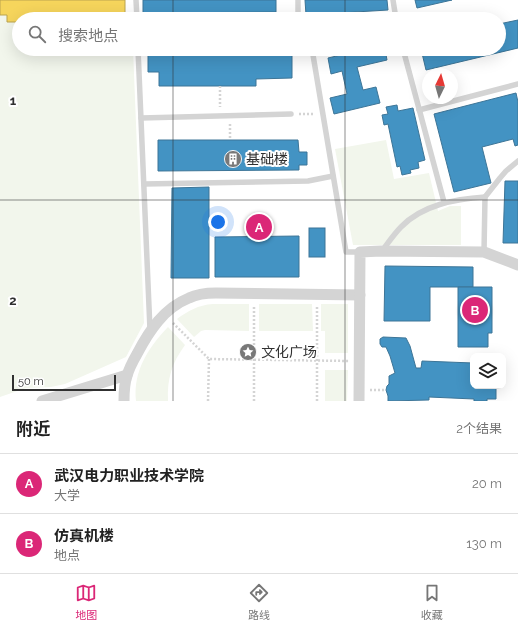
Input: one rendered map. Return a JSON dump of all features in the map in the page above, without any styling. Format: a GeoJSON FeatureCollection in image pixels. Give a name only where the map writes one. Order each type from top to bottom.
{"type":"FeatureCollection","features":[{"type":"Feature","properties":{"kind":"street"},"geometry":{"type":"LineString","coordinates":[[359,401],[360,252],[484,252],[518,265]]}},
{"type":"Feature","properties":{"kind":"street"},"geometry":{"type":"LineString","coordinates":[[124,401],[125,384],[131,365],[150,331],[164,314],[178,303],[195,296],[216,293],[360,294]]}},
{"type":"Feature","properties":{"kind":"street"},"geometry":{"type":"LineString","coordinates":[[42,401],[127,375]]}},
{"type":"Feature","properties":{"kind":"lane"},"geometry":{"type":"LineString","coordinates":[[136,0],[137,12]]}},
{"type":"Feature","properties":{"kind":"lane"},"geometry":{"type":"LineString","coordinates":[[298,0],[298,12]]}},
{"type":"Feature","properties":{"kind":"lane"},"geometry":{"type":"LineString","coordinates":[[393,0],[395,12]]}},
{"type":"Feature","properties":{"kind":"lane"},"geometry":{"type":"LineString","coordinates":[[138,56],[150,331]]}},
{"type":"Feature","properties":{"kind":"lane"},"geometry":{"type":"LineString","coordinates":[[313,56],[346,252],[360,252]]}},
{"type":"Feature","properties":{"kind":"lane"},"geometry":{"type":"LineString","coordinates":[[405,56],[444,202]]}},
{"type":"Feature","properties":{"kind":"lane"},"geometry":{"type":"LineString","coordinates":[[419,110],[518,84]]}},
{"type":"Feature","properties":{"kind":"lane"},"geometry":{"type":"LineString","coordinates":[[141,118],[291,114]]}},
{"type":"Feature","properties":{"kind":"lane"},"geometry":{"type":"LineString","coordinates":[[484,252],[485,197],[500,178],[518,161]]}},
{"type":"Feature","properties":{"kind":"lane"},"geometry":{"type":"LineString","coordinates":[[144,184],[308,181],[333,176]]}},
{"type":"Feature","properties":{"kind":"lane"},"geometry":{"type":"LineString","coordinates":[[382,251],[395,234],[407,222],[420,213],[444,202],[485,197]]}},
{"type":"Feature","properties":{"kind":"path"},"geometry":{"type":"LineString","coordinates":[[220,86],[220,116]]}},
{"type":"Feature","properties":{"kind":"path"},"geometry":{"type":"LineString","coordinates":[[291,114],[323,114]]}},
{"type":"Feature","properties":{"kind":"path"},"geometry":{"type":"LineString","coordinates":[[230,116],[230,140]]}},
{"type":"Feature","properties":{"kind":"path"},"geometry":{"type":"LineString","coordinates":[[254,293],[254,401]]}},
{"type":"Feature","properties":{"kind":"path"},"geometry":{"type":"LineString","coordinates":[[317,294],[317,401]]}},
{"type":"Feature","properties":{"kind":"path"},"geometry":{"type":"LineString","coordinates":[[164,314],[209,359],[359,361]]}},
{"type":"Feature","properties":{"kind":"path"},"geometry":{"type":"LineString","coordinates":[[208,401],[209,359]]}},
{"type":"Feature","properties":{"kind":"shaded area"},"geometry":{"type":"Polygon","coordinates":[[[0,15],[7,15],[7,22],[12,22],[12,56],[133,56],[144,323],[126,357],[65,384],[51,387],[26,388],[0,397],[0,15]]]}},
{"type":"Feature","properties":{"kind":"shaded area"},"geometry":{"type":"Polygon","coordinates":[[[386,140],[394,179],[429,173],[438,211],[450,206],[461,206],[461,245],[353,245],[335,149],[386,140]]]}},
{"type":"Feature","properties":{"kind":"shaded area"},"geometry":{"type":"Polygon","coordinates":[[[213,304],[249,304],[249,331],[205,330],[201,331],[194,337],[177,319],[194,309],[213,304]]]}},
{"type":"Feature","properties":{"kind":"shaded area"},"geometry":{"type":"Polygon","coordinates":[[[259,304],[312,304],[313,331],[259,331],[259,304]]]}},
{"type":"Feature","properties":{"kind":"shaded area"},"geometry":{"type":"Polygon","coordinates":[[[321,304],[348,304],[348,353],[325,353],[325,331],[321,331],[321,304]]]}},
{"type":"Feature","properties":{"kind":"shaded area"},"geometry":{"type":"Polygon","coordinates":[[[168,327],[185,345],[171,371],[168,385],[168,401],[136,401],[137,380],[143,361],[154,343],[168,327]]]}},
{"type":"Feature","properties":{"kind":"shaded area"},"geometry":{"type":"Polygon","coordinates":[[[325,370],[348,370],[347,401],[325,401],[325,370]]]}},
{"type":"Feature","properties":{"kind":"building: 住宅"},"geometry":{"type":"Polygon","coordinates":[[[0,0],[125,0],[125,12],[12,12],[12,22],[7,22],[7,15],[0,15],[0,0]]]}},
{"type":"Feature","properties":{"kind":"building: 学校"},"geometry":{"type":"Polygon","coordinates":[[[143,0],[276,0],[276,12],[143,12],[143,0]]]}},
{"type":"Feature","properties":{"kind":"building: 学校"},"geometry":{"type":"Polygon","coordinates":[[[305,0],[387,0],[388,10],[355,12],[306,12],[305,0]]]}},
{"type":"Feature","properties":{"kind":"building: 学校"},"geometry":{"type":"Polygon","coordinates":[[[415,0],[452,0],[417,8],[415,0]]]}},
{"type":"Feature","properties":{"kind":"building: 学校"},"geometry":{"type":"Polygon","coordinates":[[[518,20],[518,48],[506,51],[506,23],[518,20]]]}},
{"type":"Feature","properties":{"kind":"building: 学校"},"geometry":{"type":"Polygon","coordinates":[[[148,56],[292,56],[292,78],[256,79],[256,86],[159,86],[159,72],[148,72],[148,56]]]}},
{"type":"Feature","properties":{"kind":"building: 学校"},"geometry":{"type":"Polygon","coordinates":[[[336,56],[386,56],[387,60],[357,67],[363,90],[376,87],[380,103],[334,114],[330,98],[347,94],[342,71],[331,74],[328,58],[336,56]]]}},
{"type":"Feature","properties":{"kind":"building: 学校"},"geometry":{"type":"Polygon","coordinates":[[[423,56],[485,56],[434,68],[426,68],[423,56]]]}},
{"type":"Feature","properties":{"kind":"building: 学校"},"geometry":{"type":"Polygon","coordinates":[[[516,93],[518,102],[518,145],[515,146],[513,139],[482,147],[491,183],[454,192],[434,114],[516,93]]]}},
{"type":"Feature","properties":{"kind":"building: 学校"},"geometry":{"type":"Polygon","coordinates":[[[397,105],[398,111],[413,108],[425,160],[418,162],[419,168],[410,170],[411,173],[402,175],[400,166],[397,167],[388,124],[384,125],[382,115],[388,114],[386,107],[397,105]]]}},
{"type":"Feature","properties":{"kind":"building: 学校","name":"基础楼"},"geometry":{"type":"Polygon","coordinates":[[[158,140],[298,140],[299,152],[307,152],[307,165],[299,165],[299,170],[158,171],[158,140]]]}},
{"type":"Feature","properties":{"kind":"building: 学校"},"geometry":{"type":"Polygon","coordinates":[[[505,181],[518,181],[518,243],[503,243],[505,181]]]}},
{"type":"Feature","properties":{"kind":"building: 学校"},"geometry":{"type":"Polygon","coordinates":[[[209,187],[209,278],[171,278],[172,188],[209,187]]]}},
{"type":"Feature","properties":{"kind":"building: 学校"},"geometry":{"type":"Polygon","coordinates":[[[309,228],[325,228],[325,257],[309,257],[309,228]]]}},
{"type":"Feature","properties":{"kind":"building: 学校"},"geometry":{"type":"Polygon","coordinates":[[[299,236],[299,277],[215,277],[215,237],[299,236]]]}},
{"type":"Feature","properties":{"kind":"building: 学校"},"geometry":{"type":"Polygon","coordinates":[[[385,266],[473,267],[473,287],[430,287],[430,321],[384,321],[385,266]]]}},
{"type":"Feature","properties":{"kind":"building: 学校"},"geometry":{"type":"Polygon","coordinates":[[[458,287],[492,287],[492,333],[488,333],[488,347],[458,347],[458,287]]]}},
{"type":"Feature","properties":{"kind":"building: 学校"},"geometry":{"type":"Polygon","coordinates":[[[383,337],[406,338],[410,346],[416,368],[421,368],[422,361],[470,363],[470,389],[496,389],[496,399],[474,401],[474,399],[429,397],[429,400],[388,401],[386,390],[389,384],[389,376],[395,373],[390,356],[386,347],[382,347],[380,344],[380,339],[383,337]]]}},
{"type":"Feature","properties":{"kind":"place","name":"基础楼"},"geometry":{"type":"Point","coordinates":[233,159]}},
{"type":"Feature","properties":{"kind":"place","name":"武汉电力职业技术学院"},"geometry":{"type":"Point","coordinates":[259,227]}},
{"type":"Feature","properties":{"kind":"place","name":"仿真机楼"},"geometry":{"type":"Point","coordinates":[475,310]}},
{"type":"Feature","properties":{"kind":"place","name":"文化广场"},"geometry":{"type":"Point","coordinates":[248,352]}}]}
